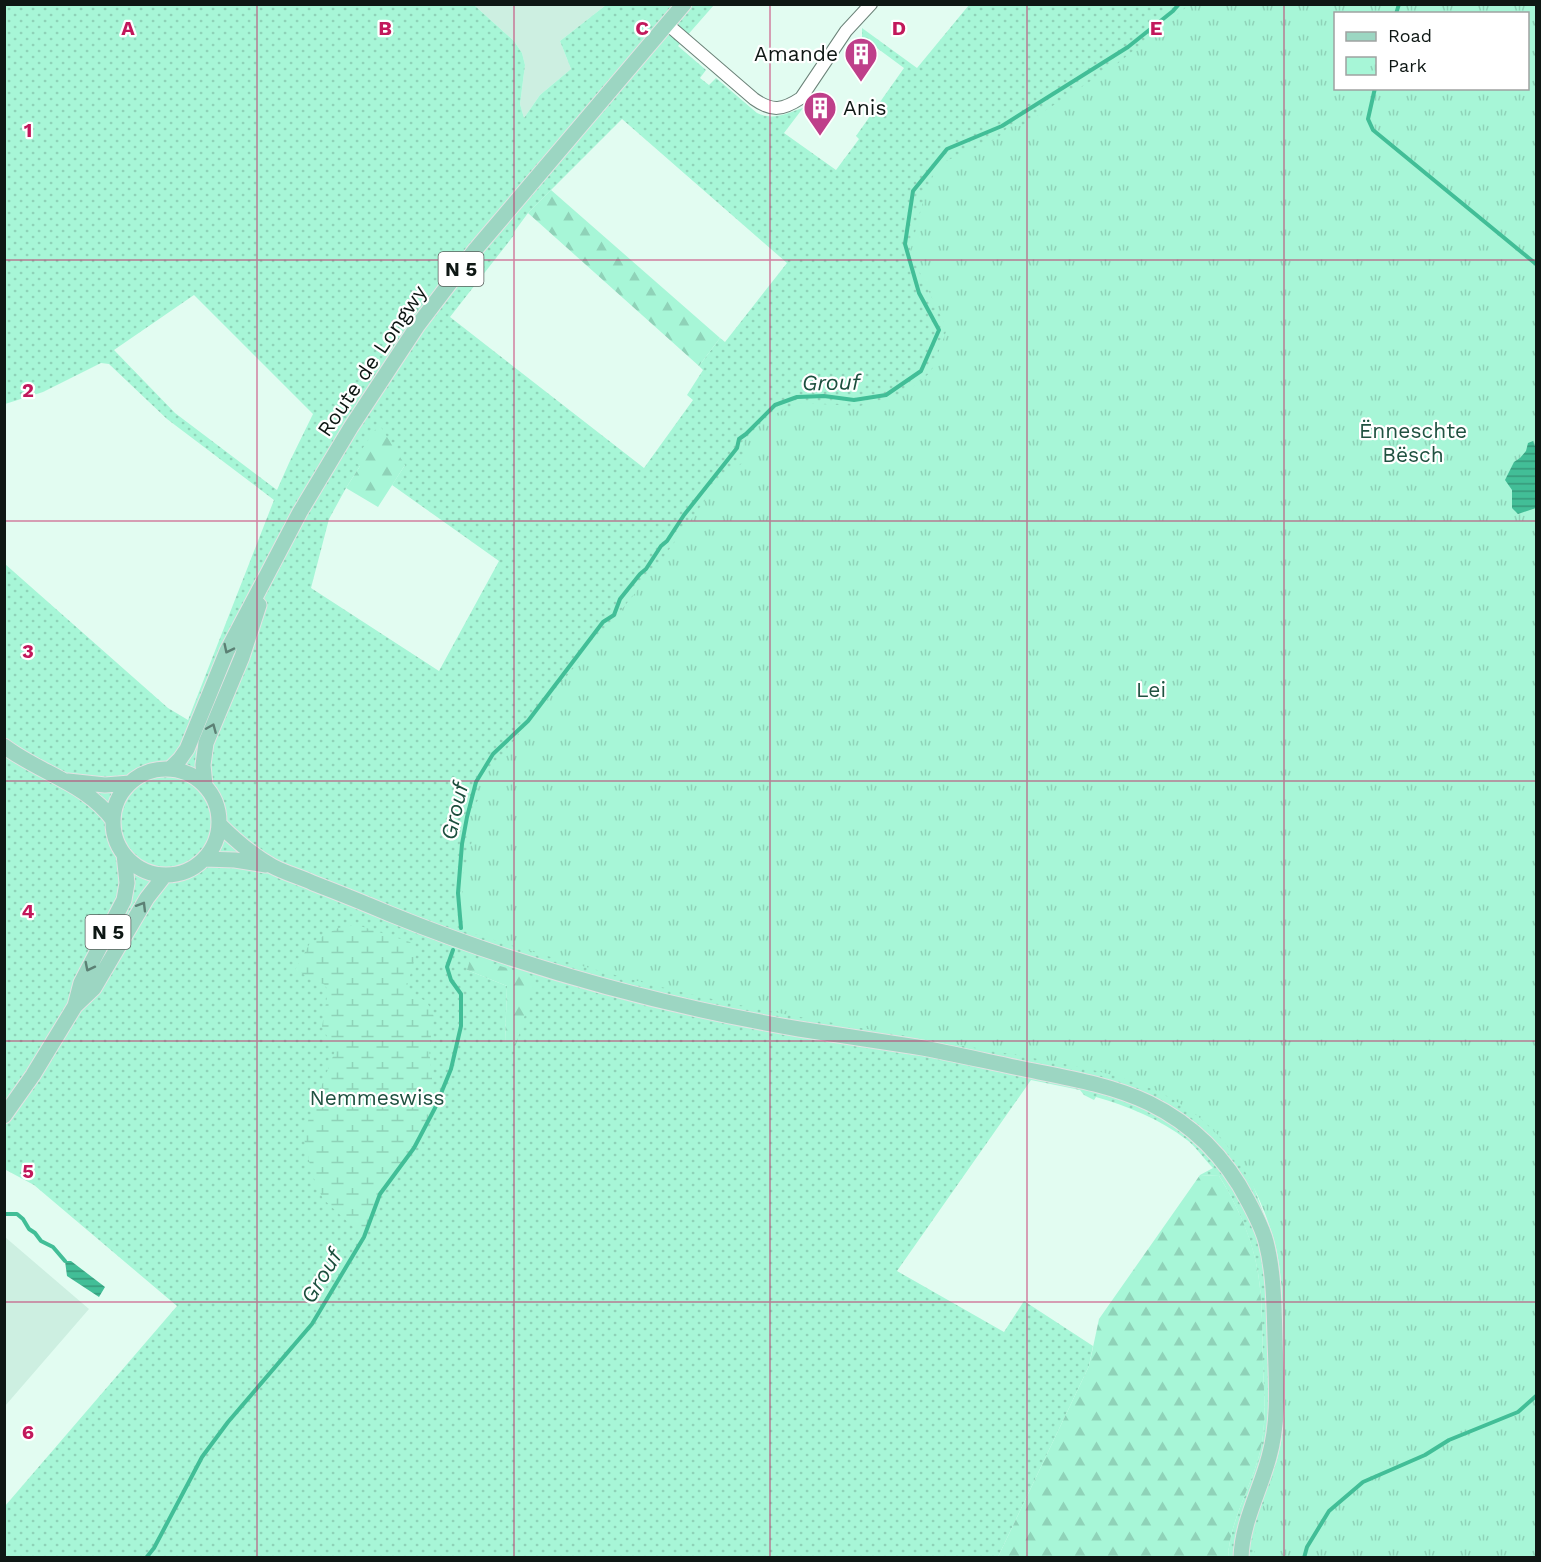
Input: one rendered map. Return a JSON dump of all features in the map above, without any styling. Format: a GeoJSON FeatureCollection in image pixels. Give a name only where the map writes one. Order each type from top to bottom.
{"type":"FeatureCollection","features":[{"type":"Feature","properties":{"kind":"main road","name":"Route de Longwy"},"geometry":{"type":"LineString","coordinates":[[170,769],[187,749],[227,651],[300,512],[351,427],[418,326],[475,250],[684,4]]}},
{"type":"Feature","properties":{"kind":"main road","name":"Route de Longwy"},"geometry":{"type":"LineString","coordinates":[[205,785],[203,765],[206,743],[242,657],[275,560]]}},
{"type":"Feature","properties":{"kind":"main road"},"geometry":{"type":"LineString","coordinates":[[4,746],[95,800],[113,819]]}},
{"type":"Feature","properties":{"kind":"main road"},"geometry":{"type":"LineString","coordinates":[[113,819],[115,806],[121,794],[141,774],[155,770],[183,771],[205,785]]}},
{"type":"Feature","properties":{"kind":"main road"},"geometry":{"type":"LineString","coordinates":[[66,781],[105,785],[130,783]]}},
{"type":"Feature","properties":{"kind":"main road","name":"N 5"},"geometry":{"type":"LineString","coordinates":[[205,785],[218,810],[219,824]]}},
{"type":"Feature","properties":{"kind":"main road","name":"N 5"},"geometry":{"type":"LineString","coordinates":[[75,1006],[81,983],[124,900],[127,883],[124,854],[114,832],[113,819]]}},
{"type":"Feature","properties":{"kind":"main road"},"geometry":{"type":"LineString","coordinates":[[124,854],[142,869],[153,873],[179,873],[192,868],[204,859],[214,843],[219,824],[240,844],[272,866],[435,932],[565,976],[743,1019],[919,1048],[1093,1084],[1127,1094],[1171,1115],[1213,1150],[1241,1188],[1259,1222],[1271,1270],[1277,1397],[1275,1430],[1269,1458],[1242,1540],[1241,1557]]}},
{"type":"Feature","properties":{"kind":"main road"},"geometry":{"type":"LineString","coordinates":[[204,859],[235,860],[272,866]]}},
{"type":"Feature","properties":{"kind":"main road","name":"N 5"},"geometry":{"type":"LineString","coordinates":[[4,1116],[75,1006],[93,988],[147,898],[165,874]]}},
{"type":"Feature","properties":{"kind":"street"},"geometry":{"type":"LineString","coordinates":[[667,24],[754,99],[765,106],[778,108],[790,105],[801,98],[846,31],[871,4]]}},
{"type":"Feature","properties":{"kind":"shaded area"},"geometry":{"type":"Polygon","coordinates":[[[474,5],[606,5],[560,41],[571,69],[540,95],[524,118],[520,104],[525,65],[522,53],[514,41],[474,5]]]}},
{"type":"Feature","properties":{"kind":"shaded area"},"geometry":{"type":"Polygon","coordinates":[[[1533,441],[1536,449],[1536,508],[1518,514],[1512,508],[1512,490],[1505,480],[1514,462],[1526,451],[1528,443],[1533,441]]]}},
{"type":"Feature","properties":{"kind":"shaded area"},"geometry":{"type":"Polygon","coordinates":[[[5,1237],[89,1309],[5,1406],[5,1237]]]}},
{"type":"Feature","properties":{"kind":"shaded area"},"geometry":{"type":"Polygon","coordinates":[[[65,1261],[71,1261],[105,1287],[99,1297],[67,1276],[65,1261]]]}},
{"type":"Feature","properties":{"kind":"green space","name":"Ënneschte Bësch"},"geometry":{"type":"Polygon","coordinates":[[[4,5],[474,5],[514,41],[522,53],[525,65],[520,104],[524,118],[540,95],[571,69],[560,41],[606,5],[714,5],[678,46],[706,70],[700,78],[709,85],[716,78],[757,113],[763,115],[780,115],[803,108],[784,133],[836,170],[859,139],[856,136],[904,68],[862,37],[862,28],[917,68],[969,5],[1230,5],[1334,86],[1334,90],[1529,90],[1529,13],[1536,5],[1536,303],[1252,1182],[1274,1242],[1281,1297],[1284,1399],[1283,1431],[1276,1462],[1291,1557],[1228,1557],[1233,1530],[1256,1465],[1264,1430],[1262,1308],[1258,1273],[1248,1236],[1232,1198],[1219,1176],[1200,1175],[1213,1168],[1177,1132],[1120,1105],[1096,1097],[1094,1100],[1080,1090],[1031,1080],[897,1271],[1004,1332],[1024,1301],[1093,1346],[1089,1366],[998,1557],[5,1557],[5,1506],[177,1306],[34,1185],[5,1171],[5,1124],[11,1109],[5,1116],[5,564],[168,708],[188,720],[274,500],[167,419],[109,364],[101,363],[43,392],[5,404],[4,5]],[[622,119],[528,213],[514,235],[450,317],[644,468],[693,400],[687,395],[703,370],[699,366],[720,338],[725,342],[787,263],[622,119]],[[194,295],[114,350],[175,413],[277,490],[313,414],[194,295]],[[405,465],[360,466],[329,519],[311,588],[439,671],[499,561],[392,485],[405,465]],[[467,970],[507,986],[505,1043],[536,977],[467,970]]]}},
{"type":"Feature","properties":{"kind":"green space","name":"Lei"},"geometry":{"type":"Polygon","coordinates":[[[1188,5],[1536,5],[1536,1557],[1255,1557],[1255,1533],[1277,1461],[1284,1422],[1282,1298],[1277,1254],[1260,1200],[1240,1164],[1215,1132],[1182,1105],[1140,1084],[1094,1070],[749,1007],[605,972],[462,930],[462,879],[473,837],[468,832],[467,817],[478,800],[477,783],[655,569],[721,478],[744,462],[743,442],[767,418],[797,403],[860,406],[905,393],[931,372],[947,329],[910,252],[926,190],[939,164],[998,138],[1008,127],[1023,125],[1117,64],[1188,5]]]}},
{"type":"Feature","properties":{"kind":"green space"},"geometry":{"type":"Polygon","coordinates":[[[551,190],[720,338],[699,366],[528,213],[551,190]]]}},
{"type":"Feature","properties":{"kind":"green space"},"geometry":{"type":"Polygon","coordinates":[[[379,424],[405,465],[378,507],[346,488],[360,466],[354,461],[379,424]]]}},
{"type":"Feature","properties":{"kind":"green space","name":"Nemmeswiss"},"geometry":{"type":"Polygon","coordinates":[[[357,925],[410,942],[417,951],[407,986],[410,992],[427,1002],[434,1016],[429,1049],[435,1108],[414,1148],[380,1194],[364,1237],[323,1199],[312,1174],[303,1134],[335,1051],[322,1027],[328,991],[325,985],[295,970],[310,943],[338,928],[357,925]]]}},
{"type":"Feature","properties":{"kind":"green space"},"geometry":{"type":"Polygon","coordinates":[[[471,957],[536,977],[515,1048],[505,1044],[507,986],[467,970],[471,957]]]}},
{"type":"Feature","properties":{"kind":"green space"},"geometry":{"type":"Polygon","coordinates":[[[1200,1175],[1219,1176],[1232,1198],[1252,1248],[1261,1296],[1264,1430],[1256,1465],[1233,1530],[1228,1557],[998,1557],[1089,1366],[1099,1319],[1200,1175]]]}},
{"type":"Feature","properties":{"kind":"waterway","name":"Grouf"},"geometry":{"type":"LineString","coordinates":[[461,928],[458,893],[462,844],[476,782],[493,754],[528,721],[603,622],[614,615],[620,599],[646,569],[684,515],[737,448],[739,439],[775,405],[797,397],[824,396],[854,400],[886,395],[921,371],[939,330],[919,293],[905,244],[913,191],[947,149],[1002,126],[1128,47],[1179,4]]}},
{"type":"Feature","properties":{"kind":"waterway"},"geometry":{"type":"LineString","coordinates":[[1397,12],[1399,4]]}},
{"type":"Feature","properties":{"kind":"waterway"},"geometry":{"type":"LineString","coordinates":[[1375,90],[1368,119],[1373,130],[1536,264]]}},
{"type":"Feature","properties":{"kind":"waterway","name":"Grouf"},"geometry":{"type":"LineString","coordinates":[[146,1558],[154,1548],[202,1457],[228,1422],[312,1324],[364,1237],[380,1194],[414,1148],[435,1108],[451,1069],[461,1026],[461,994],[451,980],[447,967],[453,950]]}},
{"type":"Feature","properties":{"kind":"waterway"},"geometry":{"type":"LineString","coordinates":[[4,1214],[17,1214],[41,1241],[53,1247],[65,1261]]}},
{"type":"Feature","properties":{"kind":"waterway"},"geometry":{"type":"LineString","coordinates":[[1304,1558],[1307,1547],[1329,1511],[1363,1482],[1425,1455],[1449,1440],[1518,1412],[1536,1396]]}},
{"type":"Feature","properties":{"kind":"place","name":"Amande"},"geometry":{"type":"Point","coordinates":[861,83]}},
{"type":"Feature","properties":{"kind":"place","name":"Anis"},"geometry":{"type":"Point","coordinates":[820,137]}}]}
